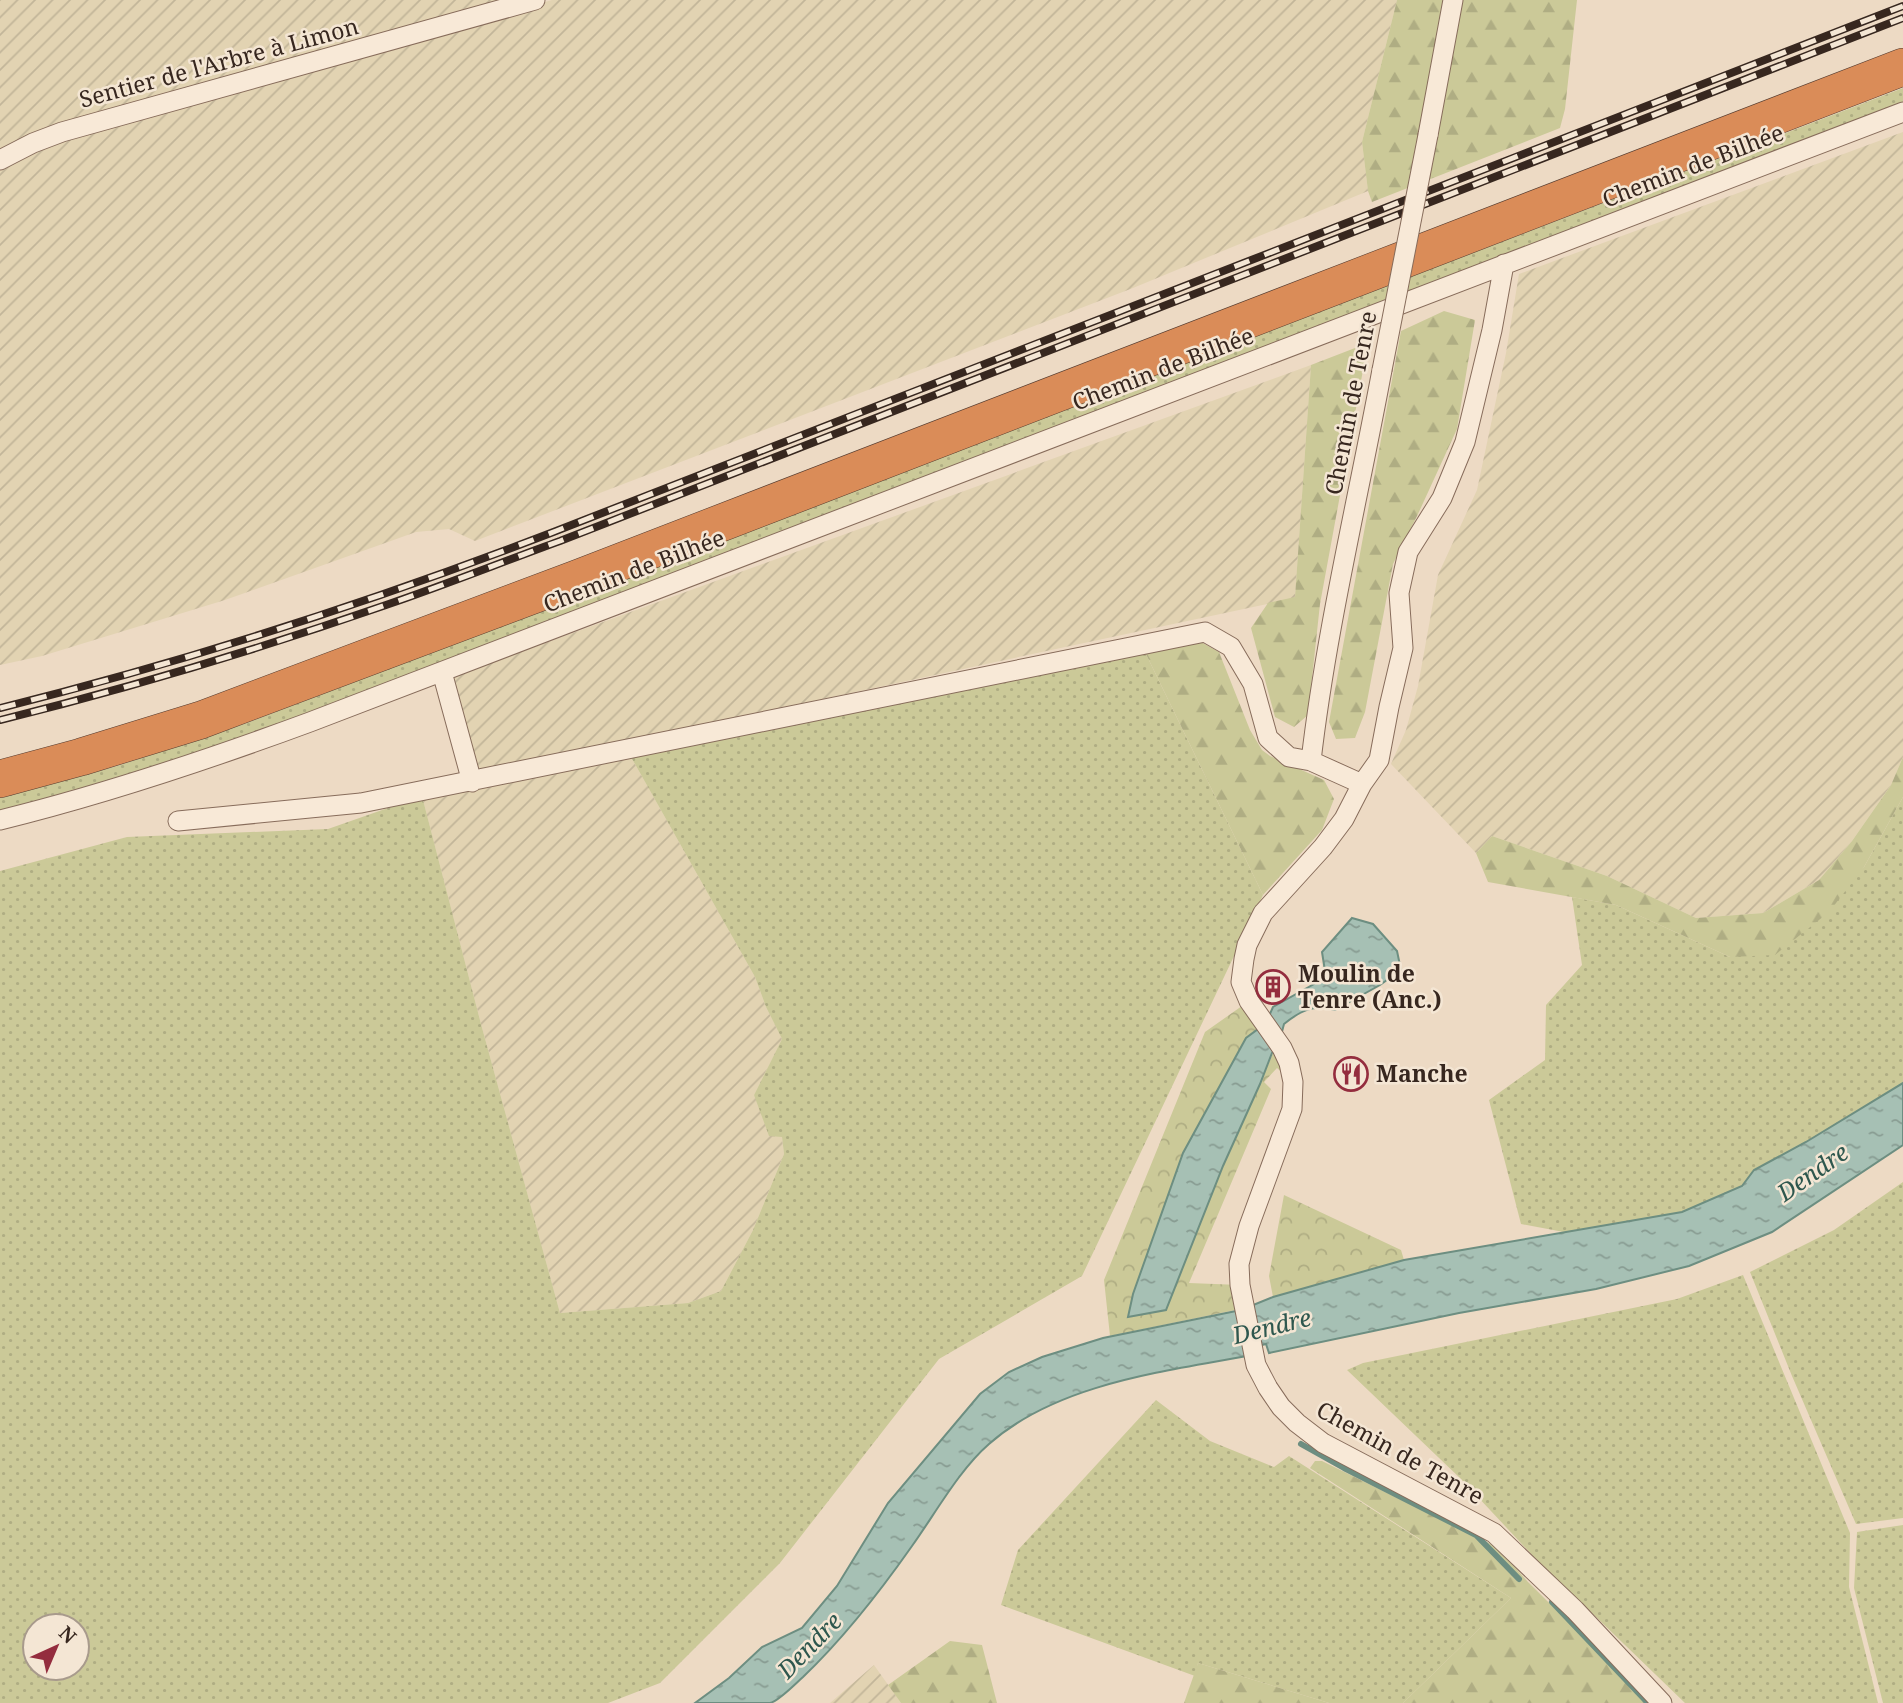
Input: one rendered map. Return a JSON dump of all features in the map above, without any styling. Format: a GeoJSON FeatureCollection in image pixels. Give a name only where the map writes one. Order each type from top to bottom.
{"type":"FeatureCollection","features":[{"type":"Feature","properties":{"kind":"highway"},"geometry":{"type":"LineString","coordinates":[[0,779],[201,720],[576,579],[1903,67]]}},
{"type":"Feature","properties":{"kind":"street","name":"Sentier de l'Arbre à Limon"},"geometry":{"type":"LineString","coordinates":[[0,160],[62,132],[535,0]]}},
{"type":"Feature","properties":{"kind":"street","name":"Chemin de Tenre"},"geometry":{"type":"LineString","coordinates":[[1311,761],[1329,642],[1453,0]]}},
{"type":"Feature","properties":{"kind":"street","name":"Chemin de Bilhée"},"geometry":{"type":"LineString","coordinates":[[0,820],[75,802],[214,758],[1903,112]]}},
{"type":"Feature","properties":{"kind":"street","name":"Chemin de Tenre"},"geometry":{"type":"LineString","coordinates":[[1504,264],[1492,330],[1465,442],[1442,498],[1408,552],[1399,593],[1403,648],[1379,760],[1362,784],[1344,819],[1323,847],[1263,913],[1247,945],[1241,982],[1249,1001],[1282,1048],[1293,1074],[1292,1109],[1250,1226],[1239,1264],[1240,1285],[1256,1365],[1281,1407],[1297,1423],[1323,1443],[1494,1533],[1574,1610],[1662,1703]]}},
{"type":"Feature","properties":{"kind":"street"},"geometry":{"type":"LineString","coordinates":[[178,821],[361,803],[1205,632],[1231,647],[1253,684],[1268,738],[1290,757],[1311,761],[1362,784]]}},
{"type":"Feature","properties":{"kind":"street"},"geometry":{"type":"LineString","coordinates":[[442,672],[472,782]]}},
{"type":"Feature","properties":{"kind":"shaded area"},"geometry":{"type":"Polygon","coordinates":[[[0,0],[518,0],[0,155],[0,0]]]}},
{"type":"Feature","properties":{"kind":"shaded area"},"geometry":{"type":"Polygon","coordinates":[[[552,0],[1397,0],[1362,142],[1368,191],[1133,288],[475,541],[449,529],[416,532],[225,600],[42,656],[0,665],[0,166],[34,149],[237,88],[552,0]]]}},
{"type":"Feature","properties":{"kind":"shaded area"},"geometry":{"type":"Polygon","coordinates":[[[1903,132],[1903,757],[1891,785],[1852,841],[1819,880],[1763,913],[1696,918],[1607,876],[1492,836],[1476,853],[1391,764],[1406,730],[1418,686],[1438,575],[1477,490],[1506,353],[1519,274],[1903,132]]]}},
{"type":"Feature","properties":{"kind":"shaded area"},"geometry":{"type":"Polygon","coordinates":[[[1311,365],[1295,598],[476,773],[449,678],[1311,365]]]}},
{"type":"Feature","properties":{"kind":"shaded area"},"geometry":{"type":"Polygon","coordinates":[[[631,757],[755,977],[782,1039],[754,1095],[782,1137],[784,1154],[753,1230],[721,1291],[688,1303],[560,1313],[422,796],[631,757]]]}},
{"type":"Feature","properties":{"kind":"shaded area"},"geometry":{"type":"Polygon","coordinates":[[[874,1665],[901,1703],[830,1703],[874,1665]]]}},
{"type":"Feature","properties":{"kind":"green space"},"geometry":{"type":"Polygon","coordinates":[[[1397,0],[1577,0],[1565,109],[1560,128],[1372,202],[1368,191],[1362,142],[1397,0]]]}},
{"type":"Feature","properties":{"kind":"green space"},"geometry":{"type":"Polygon","coordinates":[[[1903,88],[1903,103],[252,736],[152,770],[0,813],[0,798],[117,766],[244,724],[1903,88]]]}},
{"type":"Feature","properties":{"kind":"green space"},"geometry":{"type":"Polygon","coordinates":[[[1444,311],[1475,320],[1457,429],[1393,564],[1365,712],[1355,738],[1336,739],[1329,722],[1401,331],[1444,311]]]}},
{"type":"Feature","properties":{"kind":"green space"},"geometry":{"type":"Polygon","coordinates":[[[1368,343],[1320,604],[1308,715],[1294,727],[1275,717],[1251,628],[1268,603],[1295,597],[1311,365],[1368,343]]]}},
{"type":"Feature","properties":{"kind":"green space"},"geometry":{"type":"Polygon","coordinates":[[[1199,641],[1219,652],[1250,730],[1262,750],[1324,780],[1334,799],[1322,830],[1263,895],[1145,652],[1199,641]]]}},
{"type":"Feature","properties":{"kind":"green space"},"geometry":{"type":"Polygon","coordinates":[[[1145,652],[1263,895],[1082,1276],[939,1359],[780,1563],[660,1683],[608,1703],[0,1703],[0,871],[127,837],[328,829],[422,796],[560,1313],[688,1303],[721,1291],[753,1230],[784,1154],[782,1137],[769,1136],[754,1095],[782,1039],[755,977],[631,757],[1145,652]]]}},
{"type":"Feature","properties":{"kind":"green space"},"geometry":{"type":"Polygon","coordinates":[[[1903,757],[1903,797],[1864,867],[1829,912],[1775,955],[1730,957],[1616,905],[1488,882],[1476,853],[1492,836],[1607,876],[1696,918],[1763,913],[1819,880],[1852,841],[1891,785],[1903,757]]]}},
{"type":"Feature","properties":{"kind":"green space"},"geometry":{"type":"Polygon","coordinates":[[[1903,797],[1903,1083],[1754,1170],[1742,1186],[1682,1212],[1569,1233],[1521,1224],[1489,1100],[1545,1060],[1546,1005],[1582,965],[1572,897],[1616,905],[1730,957],[1864,867],[1903,797]]]}},
{"type":"Feature","properties":{"kind":"green space"},"geometry":{"type":"Polygon","coordinates":[[[1249,1001],[1266,1023],[1246,1038],[1128,1316],[1166,1310],[1223,1166],[1276,1046],[1293,1082],[1277,1068],[1264,1082],[1271,1089],[1189,1283],[1240,1285],[1245,1308],[1110,1336],[1104,1280],[1205,1032],[1249,1001]]]}},
{"type":"Feature","properties":{"kind":"green space"},"geometry":{"type":"Polygon","coordinates":[[[1903,1182],[1903,1518],[1856,1524],[1750,1272],[1834,1230],[1903,1182]]]}},
{"type":"Feature","properties":{"kind":"green space"},"geometry":{"type":"Polygon","coordinates":[[[1284,1195],[1401,1250],[1404,1260],[1273,1297],[1269,1276],[1284,1195]]]}},
{"type":"Feature","properties":{"kind":"green space"},"geometry":{"type":"Polygon","coordinates":[[[1743,1275],[1850,1533],[1849,1587],[1878,1703],[1685,1703],[1535,1558],[1461,1479],[1347,1370],[1363,1363],[1677,1299],[1743,1275]]]}},
{"type":"Feature","properties":{"kind":"green space"},"geometry":{"type":"Polygon","coordinates":[[[1156,1400],[1210,1441],[1274,1467],[1289,1456],[1511,1598],[1403,1703],[1329,1703],[1198,1663],[1195,1676],[1001,1605],[1018,1550],[1156,1400]]]}},
{"type":"Feature","properties":{"kind":"green space"},"geometry":{"type":"Polygon","coordinates":[[[1315,1461],[1322,1461],[1497,1547],[1528,1582],[1650,1703],[1403,1703],[1511,1598],[1310,1468],[1315,1461]]]}},
{"type":"Feature","properties":{"kind":"green space"},"geometry":{"type":"Polygon","coordinates":[[[1903,1525],[1903,1703],[1883,1703],[1854,1588],[1857,1532],[1903,1525]]]}},
{"type":"Feature","properties":{"kind":"green space"},"geometry":{"type":"Polygon","coordinates":[[[950,1641],[982,1645],[997,1703],[901,1703],[888,1685],[950,1641]]]}},
{"type":"Feature","properties":{"kind":"green space"},"geometry":{"type":"Polygon","coordinates":[[[1198,1663],[1329,1703],[1184,1703],[1198,1663]]]}},
{"type":"Feature","properties":{"kind":"water"},"geometry":{"type":"Polygon","coordinates":[[[1352,918],[1373,924],[1397,951],[1401,970],[1335,1010],[1307,1010],[1284,1024],[1279,1043],[1272,1053],[1223,1166],[1166,1310],[1128,1317],[1133,1294],[1183,1153],[1246,1038],[1266,1023],[1273,1007],[1314,984],[1325,971],[1322,952],[1352,918]]]}},
{"type":"Feature","properties":{"kind":"water","name":"Dendre"},"geometry":{"type":"Polygon","coordinates":[[[1903,1083],[1903,1145],[1772,1232],[1689,1266],[1596,1289],[1459,1313],[1269,1353],[1266,1344],[1246,1349],[1247,1356],[1146,1375],[1078,1394],[1046,1407],[1016,1424],[978,1455],[860,1615],[833,1647],[787,1692],[770,1703],[695,1703],[729,1678],[762,1647],[802,1628],[837,1586],[888,1503],[980,1394],[1009,1372],[1042,1357],[1103,1338],[1241,1310],[1273,1297],[1404,1260],[1682,1212],[1742,1186],[1754,1170],[1903,1083]]]}},
{"type":"Feature","properties":{"kind":"waterway"},"geometry":{"type":"LineString","coordinates":[[1301,1444],[1476,1535],[1519,1579]]}},
{"type":"Feature","properties":{"kind":"waterway"},"geometry":{"type":"LineString","coordinates":[[1552,1602],[1648,1703]]}},
{"type":"Feature","properties":{"kind":"railway"},"geometry":{"type":"LineString","coordinates":[[0,708],[211,650],[488,557],[1903,6]]}},
{"type":"Feature","properties":{"kind":"railway"},"geometry":{"type":"LineString","coordinates":[[0,720],[97,695],[242,652],[452,581],[1903,18]]}},
{"type":"Feature","properties":{"kind":"place","name":"Moulin de Tenre (Anc.)"},"geometry":{"type":"Point","coordinates":[1273,987]}},
{"type":"Feature","properties":{"kind":"place","name":"Manche"},"geometry":{"type":"Point","coordinates":[1351,1074]}}]}
